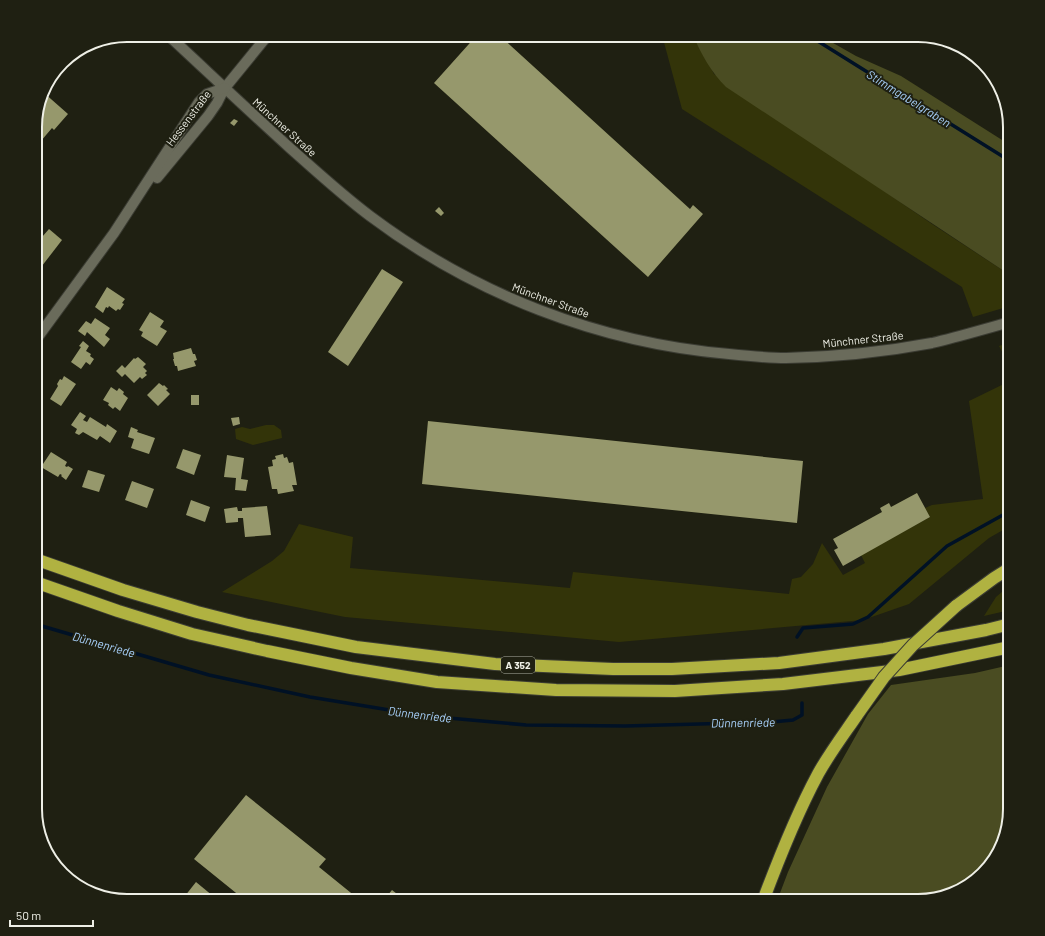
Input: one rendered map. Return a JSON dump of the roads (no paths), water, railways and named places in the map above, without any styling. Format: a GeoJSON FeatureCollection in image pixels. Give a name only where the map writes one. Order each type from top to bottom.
{"type":"FeatureCollection","features":[{"type":"Feature","properties":{"kind":"highway","name":"A 352"},"geometry":{"type":"LineString","coordinates":[[42,561],[123,590],[197,612],[248,625],[356,647],[495,664],[613,669],[779,663],[884,649],[1003,626]]}},
{"type":"Feature","properties":{"kind":"highway"},"geometry":{"type":"LineString","coordinates":[[766,894],[797,815],[819,773],[884,677],[913,645],[956,606],[1003,573]]}},
{"type":"Feature","properties":{"kind":"highway","name":"A 352"},"geometry":{"type":"LineString","coordinates":[[42,584],[118,611],[192,634],[267,651],[351,668],[437,682],[548,690],[675,691],[782,684],[899,670],[1003,648]]}},
{"type":"Feature","properties":{"kind":"street","name":"Münchner Straße"},"geometry":{"type":"LineString","coordinates":[[176,42],[369,216],[409,243],[455,270],[497,292],[544,311],[585,325],[616,334],[676,347],[717,353],[783,358],[893,350],[933,342],[1003,324]]}},
{"type":"Feature","properties":{"kind":"street"},"geometry":{"type":"LineString","coordinates":[[225,88],[262,42]]}},
{"type":"Feature","properties":{"kind":"street","name":"Hessenstraße"},"geometry":{"type":"LineString","coordinates":[[114,233],[199,102],[207,94],[225,88]]}},
{"type":"Feature","properties":{"kind":"street","name":"Hessenstraße"},"geometry":{"type":"LineString","coordinates":[[42,331],[114,233],[208,116],[225,88]]}},
{"type":"Feature","properties":{"kind":"waterway","name":"Stimmgabelgraben"},"geometry":{"type":"LineString","coordinates":[[819,42],[1003,157]]}},
{"type":"Feature","properties":{"kind":"waterway","name":"Dünnenriede"},"geometry":{"type":"LineString","coordinates":[[797,637],[803,628],[853,624],[868,617],[947,546],[1003,515]]}},
{"type":"Feature","properties":{"kind":"waterway","name":"Dünnenriede"},"geometry":{"type":"LineString","coordinates":[[42,626],[209,675],[310,697],[426,716],[526,725],[625,726],[772,722],[793,720],[802,715],[802,703]]}}]}
